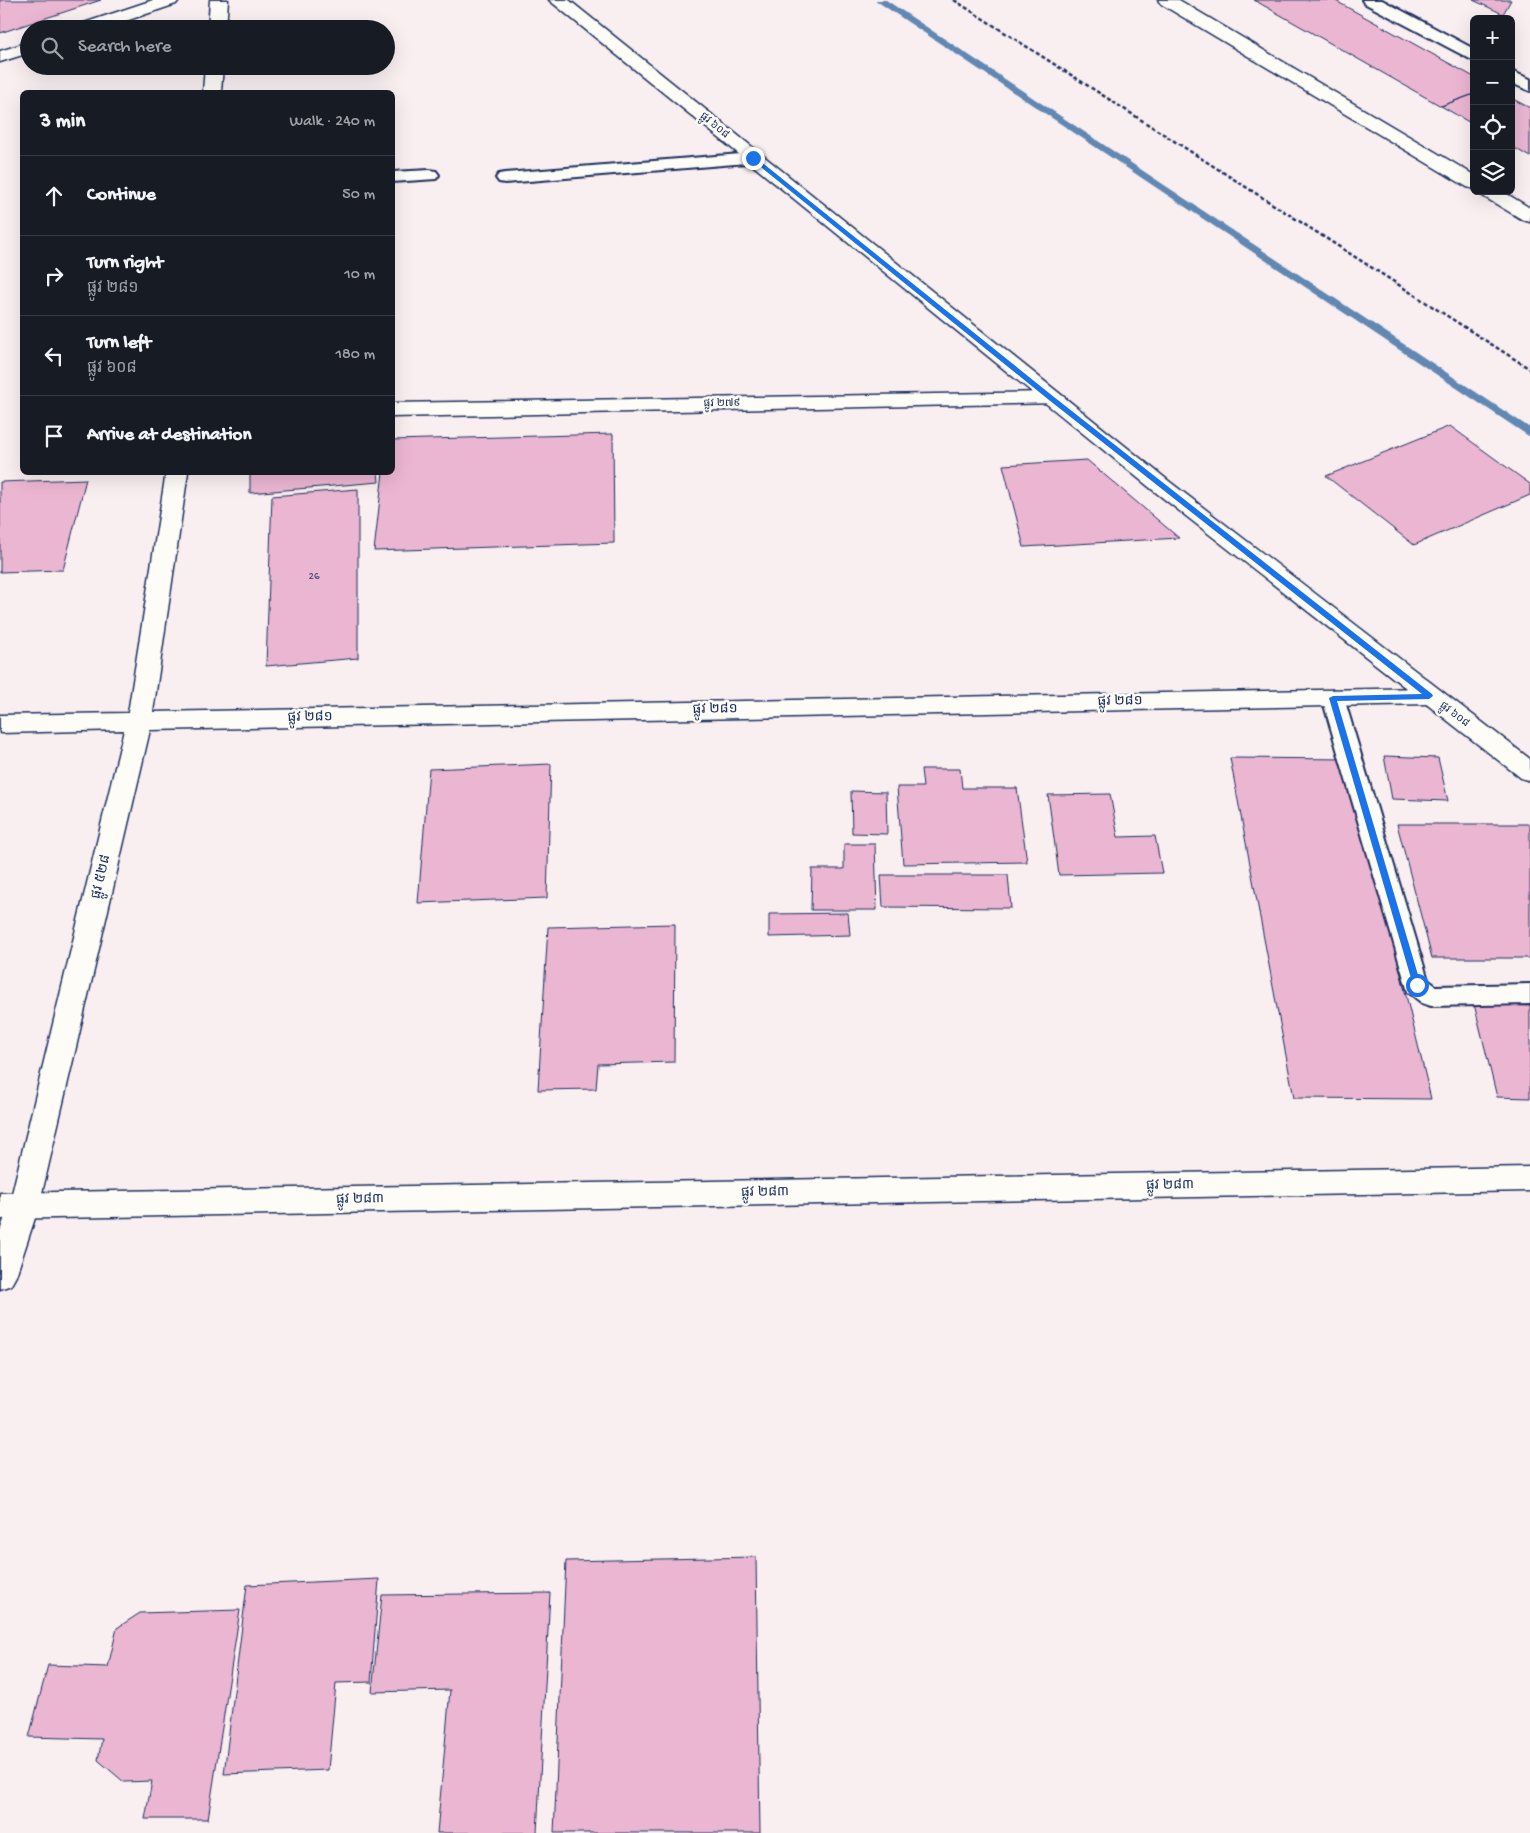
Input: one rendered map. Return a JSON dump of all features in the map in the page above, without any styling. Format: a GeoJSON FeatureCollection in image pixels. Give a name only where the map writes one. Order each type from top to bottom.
{"type":"FeatureCollection","features":[{"type":"Feature","properties":{"kind":"street"},"geometry":{"type":"LineString","coordinates":[[111,20],[170,0]]}},
{"type":"Feature","properties":{"kind":"street"},"geometry":{"type":"LineString","coordinates":[[218,20],[219,0]]}},
{"type":"Feature","properties":{"kind":"street","name":"ផ្លូវ ៦០៨"},"geometry":{"type":"LineString","coordinates":[[558,0],[1051,398],[1429,696],[1530,772]]}},
{"type":"Feature","properties":{"kind":"street"},"geometry":{"type":"LineString","coordinates":[[1168,0],[1470,181]]}},
{"type":"Feature","properties":{"kind":"street"},"geometry":{"type":"LineString","coordinates":[[0,57],[20,50]]}},
{"type":"Feature","properties":{"kind":"street"},"geometry":{"type":"LineString","coordinates":[[212,90],[213,75]]}},
{"type":"Feature","properties":{"kind":"street"},"geometry":{"type":"LineString","coordinates":[[1495,195],[1530,216]]}},
{"type":"Feature","properties":{"kind":"street","name":"ផ្លូវ ២៧៩"},"geometry":{"type":"LineString","coordinates":[[395,410],[1051,398]]}},
{"type":"Feature","properties":{"kind":"street","name":"ផ្លូវ ៥២៨"},"geometry":{"type":"LineString","coordinates":[[0,1276],[12,1206],[139,721],[177,475]]}},
{"type":"Feature","properties":{"kind":"street","name":"ផ្លូវ ២៨១"},"geometry":{"type":"LineString","coordinates":[[0,724],[1429,696]]}},
{"type":"Feature","properties":{"kind":"street","name":"ផ្លូវ ២៨៣"},"geometry":{"type":"LineString","coordinates":[[12,1206],[1530,1179]]}},
{"type":"Feature","properties":{"kind":"lane"},"geometry":{"type":"LineString","coordinates":[[1370,0],[1470,54]]}},
{"type":"Feature","properties":{"kind":"lane"},"geometry":{"type":"LineString","coordinates":[[1515,78],[1530,86]]}},
{"type":"Feature","properties":{"kind":"lane"},"geometry":{"type":"LineString","coordinates":[[504,178],[753,158]]}},
{"type":"Feature","properties":{"kind":"lane"},"geometry":{"type":"LineString","coordinates":[[395,177],[430,176]]}},
{"type":"Feature","properties":{"kind":"lane"},"geometry":{"type":"LineString","coordinates":[[1333,698],[1417,985],[1431,996],[1530,994]]}},
{"type":"Feature","properties":{"kind":"path"},"geometry":{"type":"LineString","coordinates":[[954,0],[1530,369]]}},
{"type":"Feature","properties":{"kind":"building"},"geometry":{"type":"Polygon","coordinates":[[[0,0],[101,0],[40,20],[20,20],[20,26],[0,33],[0,0]]]}},
{"type":"Feature","properties":{"kind":"building"},"geometry":{"type":"Polygon","coordinates":[[[1254,0],[1334,0],[1470,75],[1470,95],[1441,106],[1254,0]]]}},
{"type":"Feature","properties":{"kind":"building"},"geometry":{"type":"Polygon","coordinates":[[[1473,0],[1511,0],[1503,14],[1473,0]]]}},
{"type":"Feature","properties":{"kind":"building"},"geometry":{"type":"Polygon","coordinates":[[[1470,95],[1470,123],[1441,106],[1470,95]]]}},
{"type":"Feature","properties":{"kind":"building"},"geometry":{"type":"Polygon","coordinates":[[[1515,100],[1530,108],[1530,157],[1515,148],[1515,100]]]}},
{"type":"Feature","properties":{"kind":"building"},"geometry":{"type":"Polygon","coordinates":[[[1450,426],[1530,484],[1530,495],[1414,545],[1326,476],[1450,426]]]}},
{"type":"Feature","properties":{"kind":"building"},"geometry":{"type":"Polygon","coordinates":[[[613,434],[614,543],[374,551],[383,475],[395,475],[395,440],[613,434]]]}},
{"type":"Feature","properties":{"kind":"building"},"geometry":{"type":"Polygon","coordinates":[[[1087,460],[1179,538],[1024,547],[1003,465],[1087,460]]]}},
{"type":"Feature","properties":{"kind":"building"},"geometry":{"type":"Polygon","coordinates":[[[250,475],[378,475],[379,482],[250,493],[250,475]]]}},
{"type":"Feature","properties":{"kind":"building"},"geometry":{"type":"Polygon","coordinates":[[[86,479],[63,570],[0,572],[0,482],[86,479]]]}},
{"type":"Feature","properties":{"kind":"building"},"geometry":{"type":"Polygon","coordinates":[[[358,489],[358,658],[266,666],[272,496],[358,489]]]}},
{"type":"Feature","properties":{"kind":"building"},"geometry":{"type":"Polygon","coordinates":[[[1384,756],[1438,758],[1448,801],[1392,799],[1384,756]]]}},
{"type":"Feature","properties":{"kind":"building"},"geometry":{"type":"Polygon","coordinates":[[[1230,758],[1349,759],[1431,1099],[1294,1098],[1230,758]]]}},
{"type":"Feature","properties":{"kind":"building"},"geometry":{"type":"Polygon","coordinates":[[[551,764],[547,898],[418,903],[429,769],[551,764]]]}},
{"type":"Feature","properties":{"kind":"building"},"geometry":{"type":"Polygon","coordinates":[[[921,769],[960,769],[962,788],[1017,788],[1027,862],[903,864],[897,787],[923,787],[921,769]]]}},
{"type":"Feature","properties":{"kind":"building"},"geometry":{"type":"Polygon","coordinates":[[[851,791],[886,792],[887,834],[852,833],[851,791]]]}},
{"type":"Feature","properties":{"kind":"building"},"geometry":{"type":"Polygon","coordinates":[[[1110,794],[1118,837],[1155,836],[1162,873],[1059,875],[1048,795],[1110,794]]]}},
{"type":"Feature","properties":{"kind":"building"},"geometry":{"type":"Polygon","coordinates":[[[1397,824],[1530,824],[1530,958],[1432,958],[1397,824]]]}},
{"type":"Feature","properties":{"kind":"building"},"geometry":{"type":"Polygon","coordinates":[[[844,844],[875,844],[877,910],[811,910],[812,869],[844,869],[844,844]]]}},
{"type":"Feature","properties":{"kind":"building"},"geometry":{"type":"Polygon","coordinates":[[[881,875],[1008,875],[1011,908],[883,907],[881,875]]]}},
{"type":"Feature","properties":{"kind":"building"},"geometry":{"type":"Polygon","coordinates":[[[848,913],[850,935],[769,937],[769,914],[848,913]]]}},
{"type":"Feature","properties":{"kind":"building"},"geometry":{"type":"Polygon","coordinates":[[[675,924],[674,1062],[598,1064],[596,1089],[538,1090],[548,927],[675,924]]]}},
{"type":"Feature","properties":{"kind":"building"},"geometry":{"type":"Polygon","coordinates":[[[1474,1004],[1530,1006],[1530,1098],[1497,1097],[1474,1004]]]}},
{"type":"Feature","properties":{"kind":"building"},"geometry":{"type":"Polygon","coordinates":[[[756,1557],[760,1833],[554,1833],[566,1561],[756,1557]]]}},
{"type":"Feature","properties":{"kind":"building"},"geometry":{"type":"Polygon","coordinates":[[[379,1579],[371,1682],[336,1683],[328,1770],[224,1774],[247,1585],[379,1579]]]}},
{"type":"Feature","properties":{"kind":"building"},"geometry":{"type":"Polygon","coordinates":[[[550,1593],[537,1833],[437,1833],[450,1690],[372,1692],[382,1595],[550,1593]]]}},
{"type":"Feature","properties":{"kind":"building"},"geometry":{"type":"Polygon","coordinates":[[[240,1610],[208,1819],[145,1819],[152,1781],[124,1782],[98,1760],[102,1739],[29,1737],[48,1665],[108,1667],[117,1628],[140,1613],[240,1610]]]}},
{"type":"Feature","properties":{"kind":"waterway"},"geometry":{"type":"LineString","coordinates":[[880,0],[1530,433]]}},
{"type":"Feature","properties":{"kind":"route"},"geometry":{"type":"LineString","coordinates":[[753,158],[1051,398],[1429,696],[1333,698],[1417,985]]}}]}
